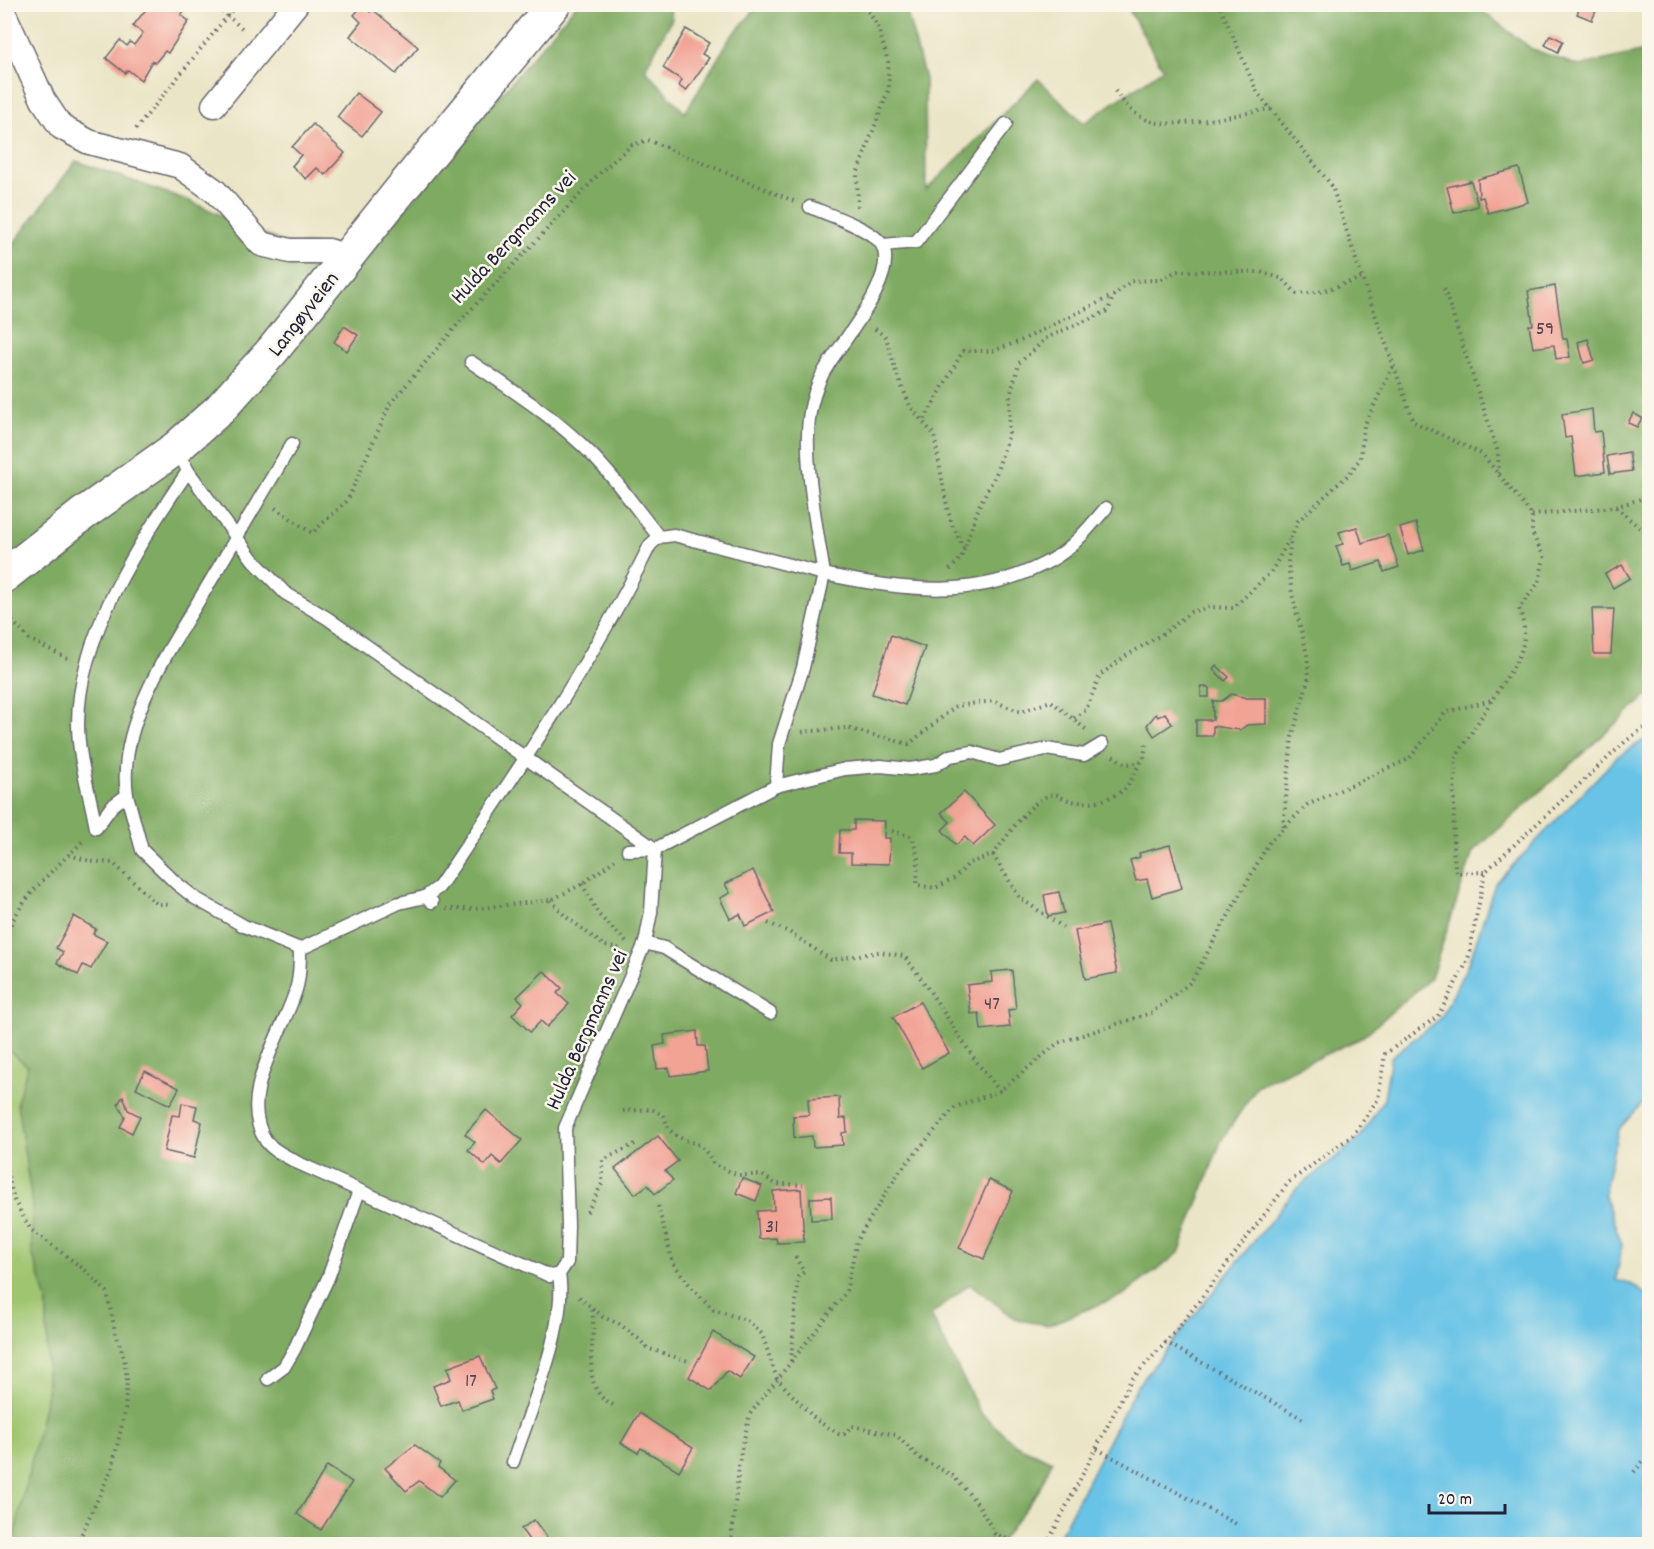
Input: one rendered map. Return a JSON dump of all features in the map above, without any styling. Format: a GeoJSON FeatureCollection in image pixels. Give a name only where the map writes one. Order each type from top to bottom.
{"type":"FeatureCollection","features":[{"type":"Feature","properties":{"kind":"main road","name":"Langøyveien"},"geometry":{"type":"LineString","coordinates":[[4,576],[83,514],[182,460],[220,410],[248,379],[554,4]]}},
{"type":"Feature","properties":{"kind":"street"},"geometry":{"type":"LineString","coordinates":[[214,105],[296,4]]}},
{"type":"Feature","properties":{"kind":"street"},"geometry":{"type":"LineString","coordinates":[[4,14],[43,100],[61,127],[89,142],[180,166],[215,191],[261,244],[290,251],[329,251],[346,257]]}},
{"type":"Feature","properties":{"kind":"lane"},"geometry":{"type":"LineString","coordinates":[[810,207],[855,226],[883,245],[916,242],[1006,124]]}},
{"type":"Feature","properties":{"kind":"lane"},"geometry":{"type":"LineString","coordinates":[[776,786],[779,744],[803,668],[825,574],[811,484],[809,434],[811,403],[827,367],[860,319],[881,283],[883,245]]}},
{"type":"Feature","properties":{"kind":"lane"},"geometry":{"type":"LineString","coordinates":[[471,362],[551,418],[582,446],[612,476],[659,537]]}},
{"type":"Feature","properties":{"kind":"lane"},"geometry":{"type":"LineString","coordinates":[[292,444],[154,675],[127,756],[124,776],[142,850],[176,883],[207,906],[244,926],[300,949],[399,903],[428,899],[439,887],[526,760],[600,643],[650,545],[659,537],[674,535],[825,574],[894,587],[930,590],[981,587],[1054,558],[1075,542],[1106,508]]}},
{"type":"Feature","properties":{"kind":"lane"},"geometry":{"type":"LineString","coordinates":[[127,795],[112,806],[96,828],[78,723],[86,668],[107,607],[140,548],[182,460],[253,560],[285,593],[327,618],[655,849]]}},
{"type":"Feature","properties":{"kind":"lane"},"geometry":{"type":"LineString","coordinates":[[628,850],[655,849],[776,786],[845,769],[882,766],[910,769],[936,765],[950,756],[972,752],[999,760],[1046,749],[1084,755],[1102,744]]}},
{"type":"Feature","properties":{"kind":"lane","name":"Hulda Bergmanns vei"},"geometry":{"type":"LineString","coordinates":[[513,1462],[552,1342],[562,1289],[559,1274],[567,1262],[565,1128],[645,943],[651,912],[655,849]]}},
{"type":"Feature","properties":{"kind":"lane","name":"Hulda Bergmanns vei"},"geometry":{"type":"LineString","coordinates":[[645,943],[664,948],[770,1012]]}},
{"type":"Feature","properties":{"kind":"lane"},"geometry":{"type":"LineString","coordinates":[[300,949],[297,987],[258,1090],[257,1110],[261,1131],[270,1146],[296,1162],[550,1276],[559,1274]]}},
{"type":"Feature","properties":{"kind":"lane"},"geometry":{"type":"LineString","coordinates":[[268,1378],[284,1367],[294,1350],[332,1269],[359,1191]]}},
{"type":"Feature","properties":{"kind":"path"},"geometry":{"type":"LineString","coordinates":[[213,4],[262,46]]}},
{"type":"Feature","properties":{"kind":"path"},"geometry":{"type":"LineString","coordinates":[[137,125],[237,4]]}},
{"type":"Feature","properties":{"kind":"path"},"geometry":{"type":"LineString","coordinates":[[855,226],[859,197],[857,174],[889,88],[888,62],[878,26],[863,4]]}},
{"type":"Feature","properties":{"kind":"path"},"geometry":{"type":"LineString","coordinates":[[1219,4],[1257,92],[1332,186],[1362,278],[1414,422],[1482,454],[1532,516],[1532,533],[1544,557],[1539,582],[1519,608],[1525,624],[1525,645],[1455,759],[1453,850],[1456,873],[1485,872]]}},
{"type":"Feature","properties":{"kind":"path"},"geometry":{"type":"LineString","coordinates":[[1115,91],[1136,113],[1151,122],[1171,124],[1271,109]]}},
{"type":"Feature","properties":{"kind":"path","name":"Hulda Bergmanns vei"},"geometry":{"type":"LineString","coordinates":[[260,498],[312,533],[347,501],[390,404],[472,308],[605,168],[632,145],[648,140],[810,207]]}},
{"type":"Feature","properties":{"kind":"path"},"geometry":{"type":"LineString","coordinates":[[923,422],[963,351],[992,351],[1009,345],[1113,296],[1131,281],[1160,280],[1178,271],[1261,272],[1283,279],[1297,294],[1319,292],[1362,278]]}},
{"type":"Feature","properties":{"kind":"path"},"geometry":{"type":"LineString","coordinates":[[1444,290],[1486,423],[1496,445],[1499,475]]}},
{"type":"Feature","properties":{"kind":"path"},"geometry":{"type":"LineString","coordinates":[[930,590],[961,558],[979,506],[996,474],[1009,434],[1010,396],[1019,363],[1048,336],[1108,311],[1113,296]]}},
{"type":"Feature","properties":{"kind":"path"},"geometry":{"type":"LineString","coordinates":[[860,319],[886,337],[899,381],[910,406],[934,435],[947,507],[952,525],[964,548]]}},
{"type":"Feature","properties":{"kind":"path"},"geometry":{"type":"LineString","coordinates":[[1074,718],[1086,710],[1100,675],[1164,633],[1191,612],[1209,607],[1233,608],[1272,572],[1298,520],[1350,474],[1360,459],[1364,426],[1394,364]]}},
{"type":"Feature","properties":{"kind":"path"},"geometry":{"type":"LineString","coordinates":[[1532,516],[1615,507],[1650,496]]}},
{"type":"Feature","properties":{"kind":"path"},"geometry":{"type":"LineString","coordinates":[[1615,507],[1650,537]]}},
{"type":"Feature","properties":{"kind":"path"},"geometry":{"type":"LineString","coordinates":[[1283,828],[1292,737],[1309,678],[1307,654],[1292,594],[1288,562],[1291,537]]}},
{"type":"Feature","properties":{"kind":"path"},"geometry":{"type":"LineString","coordinates":[[4,612],[29,639],[86,668]]}},
{"type":"Feature","properties":{"kind":"path"},"geometry":{"type":"LineString","coordinates":[[731,1545],[740,1456],[750,1414],[846,1292],[857,1240],[899,1172],[955,1107],[1000,1090],[1058,1043],[1151,1013],[1191,982],[1270,841],[1307,805],[1409,759],[1446,712],[1492,700]]}},
{"type":"Feature","properties":{"kind":"path"},"geometry":{"type":"LineString","coordinates":[[779,744],[799,732],[846,728],[909,744],[956,706],[993,701],[1021,712],[1052,701],[1074,718],[1117,761],[1125,764],[1140,763]]}},
{"type":"Feature","properties":{"kind":"path"},"geometry":{"type":"LineString","coordinates":[[1047,1545],[1131,1380],[1165,1342],[1289,1182],[1353,1135],[1378,1100],[1385,1054],[1438,1016],[1468,960],[1485,872],[1626,741],[1650,723]]}},
{"type":"Feature","properties":{"kind":"path"},"geometry":{"type":"LineString","coordinates":[[892,831],[912,837],[918,857],[917,885],[935,888],[955,878],[969,863],[993,855],[1022,817],[1048,795],[1057,794],[1068,800],[1083,802],[1103,800],[1124,790],[1144,759],[1146,741]]}},
{"type":"Feature","properties":{"kind":"path"},"geometry":{"type":"LineString","coordinates":[[428,899],[449,910],[551,900],[582,884],[628,850]]}},
{"type":"Feature","properties":{"kind":"path"},"geometry":{"type":"LineString","coordinates":[[4,941],[11,921],[24,900],[69,855],[90,861],[113,863],[157,903],[207,906]]}},
{"type":"Feature","properties":{"kind":"path"},"geometry":{"type":"LineString","coordinates":[[993,855],[1020,898],[1063,927]]}},
{"type":"Feature","properties":{"kind":"path"},"geometry":{"type":"LineString","coordinates":[[582,884],[599,915],[640,956]]}},
{"type":"Feature","properties":{"kind":"path"},"geometry":{"type":"LineString","coordinates":[[551,900],[565,916],[605,946],[640,956]]}},
{"type":"Feature","properties":{"kind":"path"},"geometry":{"type":"LineString","coordinates":[[768,923],[789,932],[831,960],[879,952],[904,956],[932,991],[975,1062],[1000,1090]]}},
{"type":"Feature","properties":{"kind":"path"},"geometry":{"type":"LineString","coordinates":[[623,1111],[652,1109],[664,1116],[668,1129],[678,1137],[702,1146],[713,1164],[738,1175],[762,1175],[776,1184],[803,1185]]}},
{"type":"Feature","properties":{"kind":"path"},"geometry":{"type":"LineString","coordinates":[[568,1226],[581,1221],[593,1203],[602,1184],[603,1160],[635,1144]]}},
{"type":"Feature","properties":{"kind":"path"},"geometry":{"type":"LineString","coordinates":[[4,1159],[14,1200],[31,1230],[85,1270],[107,1292],[115,1331],[124,1357],[127,1380],[125,1411],[112,1468],[77,1545]]}},
{"type":"Feature","properties":{"kind":"path"},"geometry":{"type":"LineString","coordinates":[[658,1206],[673,1263],[714,1310],[746,1320],[762,1334],[777,1379],[816,1420],[840,1434],[844,1434],[852,1426],[896,1435],[918,1456],[953,1476],[978,1504],[995,1534],[1020,1545]]}},
{"type":"Feature","properties":{"kind":"path"},"geometry":{"type":"LineString","coordinates":[[791,1361],[798,1277],[804,1272],[795,1256]]}},
{"type":"Feature","properties":{"kind":"path"},"geometry":{"type":"LineString","coordinates":[[562,1289],[574,1294],[592,1309],[619,1324],[647,1348],[688,1361]]}},
{"type":"Feature","properties":{"kind":"path"},"geometry":{"type":"LineString","coordinates":[[592,1309],[592,1378],[598,1394],[615,1406]]}},
{"type":"Feature","properties":{"kind":"path"},"geometry":{"type":"LineString","coordinates":[[1165,1342],[1303,1419]]}},
{"type":"Feature","properties":{"kind":"path"},"geometry":{"type":"LineString","coordinates":[[1097,1449],[1236,1524]]}},
{"type":"Feature","properties":{"kind":"path"},"geometry":{"type":"LineString","coordinates":[[1634,1472],[1650,1453]]}},
{"type":"Feature","properties":{"kind":"green space"},"geometry":{"type":"Polygon","coordinates":[[[576,5],[669,5],[672,19],[645,69],[685,113],[730,38],[759,5],[905,5],[925,79],[926,190],[1038,79],[1084,123],[1163,69],[1126,5],[1474,5],[1532,49],[1579,66],[1649,50],[1649,694],[1473,852],[1431,978],[1361,1038],[1258,1085],[1221,1141],[1179,1253],[1123,1295],[1048,1325],[1017,1320],[970,1284],[931,1315],[980,1412],[1016,1445],[1052,1461],[1039,1490],[999,1544],[10,1544],[14,1537],[47,1393],[47,1300],[32,1252],[32,1203],[17,1102],[28,1066],[4,1047],[4,256],[76,161],[187,200],[287,244],[374,246],[576,5]]]}},
{"type":"Feature","properties":{"kind":"green space"},"geometry":{"type":"Polygon","coordinates":[[[4,1047],[28,1066],[17,1102],[32,1203],[32,1252],[47,1300],[47,1393],[14,1537],[10,1544],[4,1544],[4,1047]]]}},
{"type":"Feature","properties":{"kind":"water"},"geometry":{"type":"Polygon","coordinates":[[[1649,737],[1649,1096],[1618,1130],[1604,1194],[1622,1245],[1616,1280],[1633,1285],[1649,1297],[1649,1544],[1055,1544],[1137,1386],[1297,1188],[1359,1139],[1384,1099],[1391,1057],[1441,1018],[1470,960],[1495,884],[1618,756],[1649,737]]]}},
{"type":"Feature","properties":{"kind":"building"},"geometry":{"type":"Polygon","coordinates":[[[150,4],[189,4],[181,15],[189,21],[168,53],[165,51],[155,63],[152,61],[141,80],[128,70],[125,73],[106,58],[120,40],[127,46],[130,42],[134,45],[143,33],[133,26],[150,4]]]}},
{"type":"Feature","properties":{"kind":"building"},"geometry":{"type":"Polygon","coordinates":[[[429,4],[447,4],[441,13],[429,4]]]}},
{"type":"Feature","properties":{"kind":"building"},"geometry":{"type":"Polygon","coordinates":[[[1581,4],[1599,4],[1592,20],[1577,14],[1581,4]]]}},
{"type":"Feature","properties":{"kind":"building"},"geometry":{"type":"Polygon","coordinates":[[[363,5],[370,12],[372,9],[418,47],[396,74],[350,36],[361,22],[354,15],[363,5]]]}},
{"type":"Feature","properties":{"kind":"building"},"geometry":{"type":"Polygon","coordinates":[[[686,29],[709,43],[702,54],[709,58],[686,91],[679,86],[682,80],[663,68],[686,29]]]}},
{"type":"Feature","properties":{"kind":"building"},"geometry":{"type":"Polygon","coordinates":[[[1550,35],[1563,41],[1558,52],[1545,45],[1550,35]]]}},
{"type":"Feature","properties":{"kind":"building"},"geometry":{"type":"Polygon","coordinates":[[[356,93],[381,112],[362,136],[337,117],[356,93]]]}},
{"type":"Feature","properties":{"kind":"building"},"geometry":{"type":"Polygon","coordinates":[[[313,124],[345,153],[325,175],[317,168],[306,179],[292,166],[301,155],[292,147],[313,124]]]}},
{"type":"Feature","properties":{"kind":"building"},"geometry":{"type":"Polygon","coordinates":[[[1519,168],[1528,202],[1488,213],[1483,197],[1479,198],[1478,179],[1519,168]]]}},
{"type":"Feature","properties":{"kind":"building"},"geometry":{"type":"Polygon","coordinates":[[[1471,181],[1478,206],[1454,213],[1447,187],[1471,181]]]}},
{"type":"Feature","properties":{"kind":"building"},"geometry":{"type":"Polygon","coordinates":[[[1555,286],[1563,339],[1567,339],[1570,357],[1556,359],[1554,345],[1533,348],[1529,325],[1533,325],[1528,291],[1555,286]]]}},
{"type":"Feature","properties":{"kind":"building"},"geometry":{"type":"Polygon","coordinates":[[[344,326],[358,335],[347,351],[334,342],[344,326]]]}},
{"type":"Feature","properties":{"kind":"building"},"geometry":{"type":"Polygon","coordinates":[[[1588,339],[1594,360],[1584,363],[1578,342],[1588,339]]]}},
{"type":"Feature","properties":{"kind":"building"},"geometry":{"type":"Polygon","coordinates":[[[1592,409],[1594,432],[1601,431],[1605,472],[1576,476],[1571,437],[1565,438],[1562,414],[1592,409]]]}},
{"type":"Feature","properties":{"kind":"building"},"geometry":{"type":"Polygon","coordinates":[[[1633,413],[1642,418],[1637,427],[1628,423],[1633,413]]]}},
{"type":"Feature","properties":{"kind":"building"},"geometry":{"type":"Polygon","coordinates":[[[1629,452],[1632,471],[1610,474],[1607,456],[1629,452]]]}},
{"type":"Feature","properties":{"kind":"building"},"geometry":{"type":"Polygon","coordinates":[[[1416,523],[1424,550],[1408,555],[1400,528],[1416,523]]]}},
{"type":"Feature","properties":{"kind":"building"},"geometry":{"type":"Polygon","coordinates":[[[1357,527],[1362,543],[1388,535],[1399,567],[1384,572],[1381,562],[1352,571],[1350,564],[1343,566],[1336,546],[1343,544],[1339,532],[1357,527]]]}},
{"type":"Feature","properties":{"kind":"building"},"geometry":{"type":"Polygon","coordinates":[[[1622,565],[1630,578],[1613,588],[1605,574],[1622,565]]]}},
{"type":"Feature","properties":{"kind":"building"},"geometry":{"type":"Polygon","coordinates":[[[1592,609],[1614,609],[1611,654],[1594,654],[1592,609]]]}},
{"type":"Feature","properties":{"kind":"building"},"geometry":{"type":"Polygon","coordinates":[[[891,635],[925,647],[905,705],[872,694],[891,635]]]}},
{"type":"Feature","properties":{"kind":"building"},"geometry":{"type":"Polygon","coordinates":[[[1216,665],[1229,677],[1225,681],[1213,669],[1216,665]]]}},
{"type":"Feature","properties":{"kind":"building"},"geometry":{"type":"Polygon","coordinates":[[[1201,687],[1209,687],[1209,697],[1201,697],[1201,687]]]}},
{"type":"Feature","properties":{"kind":"building"},"geometry":{"type":"Polygon","coordinates":[[[1231,694],[1247,698],[1266,698],[1266,724],[1247,725],[1240,730],[1213,726],[1213,736],[1196,736],[1196,720],[1213,720],[1213,701],[1222,701],[1231,694]]]}},
{"type":"Feature","properties":{"kind":"building"},"geometry":{"type":"Polygon","coordinates":[[[1165,713],[1172,724],[1154,736],[1147,725],[1156,714],[1158,717],[1165,713]]]}},
{"type":"Feature","properties":{"kind":"building"},"geometry":{"type":"Polygon","coordinates":[[[964,792],[995,825],[973,846],[965,837],[956,845],[942,830],[950,822],[941,813],[964,792]]]}},
{"type":"Feature","properties":{"kind":"building"},"geometry":{"type":"Polygon","coordinates":[[[854,820],[885,821],[884,838],[890,838],[889,864],[851,863],[851,853],[839,853],[840,830],[854,830],[854,820]]]}},
{"type":"Feature","properties":{"kind":"building"},"geometry":{"type":"Polygon","coordinates":[[[1170,845],[1182,888],[1152,897],[1147,879],[1136,881],[1130,860],[1140,857],[1139,853],[1170,845]]]}},
{"type":"Feature","properties":{"kind":"building"},"geometry":{"type":"Polygon","coordinates":[[[753,870],[774,912],[745,926],[740,914],[730,919],[720,898],[730,893],[725,884],[753,870]]]}},
{"type":"Feature","properties":{"kind":"building"},"geometry":{"type":"Polygon","coordinates":[[[1059,892],[1064,913],[1048,916],[1044,895],[1059,892]]]}},
{"type":"Feature","properties":{"kind":"building"},"geometry":{"type":"Polygon","coordinates":[[[74,916],[96,929],[93,934],[107,941],[91,969],[83,965],[78,975],[57,963],[63,952],[56,948],[74,916]]]}},
{"type":"Feature","properties":{"kind":"building"},"geometry":{"type":"Polygon","coordinates":[[[1107,924],[1117,973],[1085,979],[1075,931],[1107,924]]]}},
{"type":"Feature","properties":{"kind":"building"},"geometry":{"type":"Polygon","coordinates":[[[1012,970],[1016,1009],[1008,1010],[1010,1027],[981,1030],[979,1013],[971,1014],[967,985],[992,982],[991,972],[1012,970]]]}},
{"type":"Feature","properties":{"kind":"building"},"geometry":{"type":"Polygon","coordinates":[[[544,971],[562,988],[557,993],[569,1004],[547,1027],[541,1021],[530,1032],[512,1015],[523,1003],[517,997],[544,971]]]}},
{"type":"Feature","properties":{"kind":"building"},"geometry":{"type":"Polygon","coordinates":[[[920,1002],[949,1053],[922,1068],[893,1017],[920,1002]]]}},
{"type":"Feature","properties":{"kind":"building"},"geometry":{"type":"Polygon","coordinates":[[[697,1031],[698,1046],[705,1046],[708,1071],[670,1076],[669,1068],[657,1069],[654,1046],[665,1044],[664,1035],[697,1031]]]}},
{"type":"Feature","properties":{"kind":"building"},"geometry":{"type":"Polygon","coordinates":[[[145,1071],[179,1088],[170,1105],[136,1088],[145,1071]]]}},
{"type":"Feature","properties":{"kind":"building"},"geometry":{"type":"Polygon","coordinates":[[[123,1096],[128,1110],[140,1116],[132,1133],[120,1127],[125,1117],[118,1104],[123,1096]]]}},
{"type":"Feature","properties":{"kind":"building"},"geometry":{"type":"Polygon","coordinates":[[[839,1097],[840,1119],[846,1118],[847,1132],[842,1133],[843,1145],[813,1147],[812,1136],[794,1138],[793,1116],[809,1115],[808,1099],[839,1097]]]}},
{"type":"Feature","properties":{"kind":"building"},"geometry":{"type":"Polygon","coordinates":[[[182,1103],[197,1106],[194,1119],[202,1122],[194,1158],[164,1151],[172,1115],[180,1116],[182,1103]]]}},
{"type":"Feature","properties":{"kind":"building"},"geometry":{"type":"Polygon","coordinates":[[[486,1110],[522,1140],[501,1164],[492,1156],[485,1165],[468,1150],[475,1142],[465,1134],[486,1110]]]}},
{"type":"Feature","properties":{"kind":"building"},"geometry":{"type":"Polygon","coordinates":[[[658,1136],[678,1161],[665,1171],[673,1180],[655,1194],[648,1185],[635,1194],[615,1169],[658,1136]]]}},
{"type":"Feature","properties":{"kind":"building"},"geometry":{"type":"Polygon","coordinates":[[[742,1178],[762,1186],[756,1201],[736,1193],[742,1178]]]}},
{"type":"Feature","properties":{"kind":"building"},"geometry":{"type":"Polygon","coordinates":[[[989,1180],[1013,1191],[984,1259],[959,1248],[989,1180]]]}},
{"type":"Feature","properties":{"kind":"building"},"geometry":{"type":"Polygon","coordinates":[[[801,1189],[804,1242],[777,1243],[776,1238],[759,1239],[757,1211],[774,1210],[773,1191],[801,1189]]]}},
{"type":"Feature","properties":{"kind":"building"},"geometry":{"type":"Polygon","coordinates":[[[831,1197],[832,1219],[811,1220],[810,1198],[831,1197]]]}},
{"type":"Feature","properties":{"kind":"building"},"geometry":{"type":"Polygon","coordinates":[[[713,1332],[754,1357],[740,1379],[727,1371],[711,1391],[689,1377],[713,1332]]]}},
{"type":"Feature","properties":{"kind":"building"},"geometry":{"type":"Polygon","coordinates":[[[480,1356],[495,1389],[490,1391],[493,1399],[462,1410],[458,1400],[441,1406],[433,1386],[451,1379],[447,1368],[480,1356]]]}},
{"type":"Feature","properties":{"kind":"building"},"geometry":{"type":"Polygon","coordinates":[[[639,1413],[693,1448],[679,1471],[641,1448],[638,1453],[621,1443],[639,1413]]]}},
{"type":"Feature","properties":{"kind":"building"},"geometry":{"type":"Polygon","coordinates":[[[415,1445],[440,1463],[438,1467],[455,1480],[440,1497],[419,1481],[406,1491],[385,1468],[415,1445]]]}},
{"type":"Feature","properties":{"kind":"building"},"geometry":{"type":"Polygon","coordinates":[[[327,1466],[352,1482],[321,1530],[297,1514],[327,1466]]]}},
{"type":"Feature","properties":{"kind":"building"},"geometry":{"type":"Polygon","coordinates":[[[534,1520],[548,1539],[540,1544],[532,1544],[521,1529],[534,1520]]]}}]}
